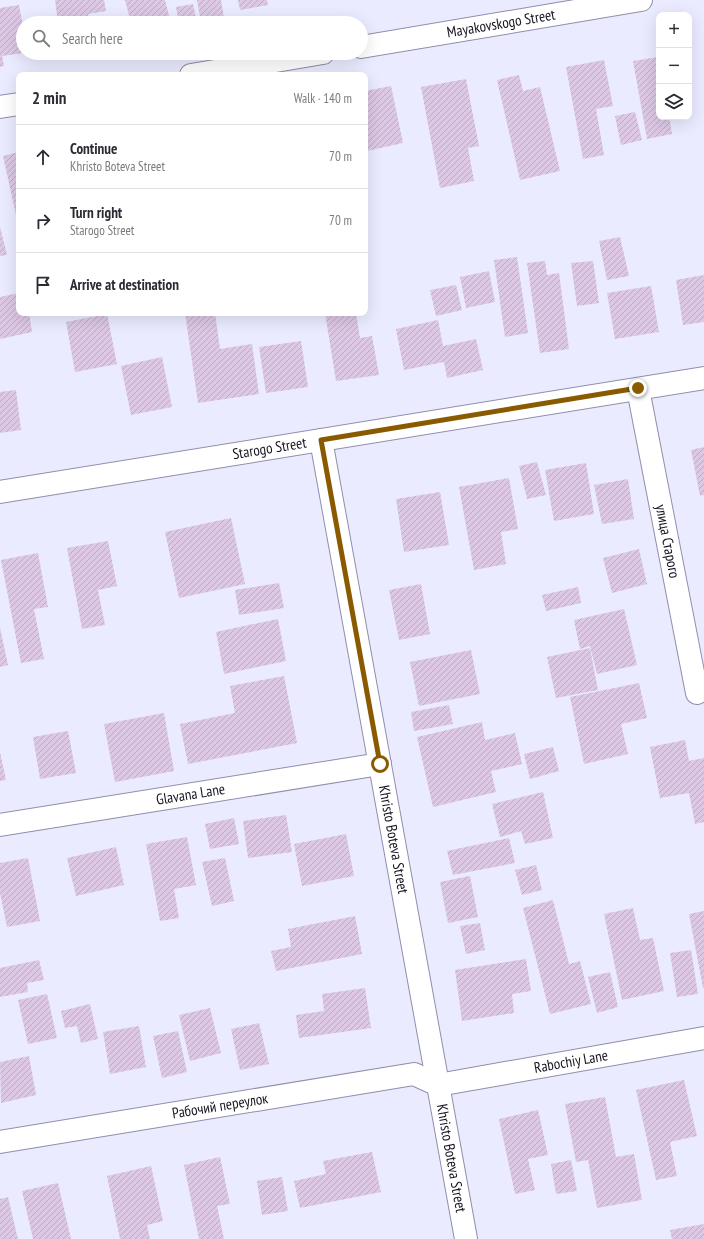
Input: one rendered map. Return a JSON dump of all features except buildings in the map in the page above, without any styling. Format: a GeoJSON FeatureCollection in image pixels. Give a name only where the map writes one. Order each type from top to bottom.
{"type":"FeatureCollection","features":[{"type":"Feature","properties":{"kind":"street","name":"Mayakovskogo Street"},"geometry":{"type":"LineString","coordinates":[[368,46],[641,0]]}},
{"type":"Feature","properties":{"kind":"street"},"geometry":{"type":"LineString","coordinates":[[209,72],[281,60]]}},
{"type":"Feature","properties":{"kind":"street"},"geometry":{"type":"LineString","coordinates":[[0,107],[16,104]]}},
{"type":"Feature","properties":{"kind":"street","name":"Starogo Street"},"geometry":{"type":"LineString","coordinates":[[0,492],[704,378]]}},
{"type":"Feature","properties":{"kind":"street","name":"улица Старого"},"geometry":{"type":"LineString","coordinates":[[638,388],[698,693]]}},
{"type":"Feature","properties":{"kind":"street","name":"Khristo Boteva Street"},"geometry":{"type":"LineString","coordinates":[[321,440],[466,1239]]}},
{"type":"Feature","properties":{"kind":"street","name":"Glavana Lane"},"geometry":{"type":"LineString","coordinates":[[0,825],[380,764]]}},
{"type":"Feature","properties":{"kind":"street","name":"Rabochiy Lane"},"geometry":{"type":"LineString","coordinates":[[438,1085],[704,1038]]}},
{"type":"Feature","properties":{"kind":"street","name":"Рабочий переулок"},"geometry":{"type":"LineString","coordinates":[[0,1142],[414,1074],[438,1085]]}},
{"type":"Feature","properties":{"kind":"route"},"geometry":{"type":"LineString","coordinates":[[380,764],[321,440],[638,388]]}}]}
